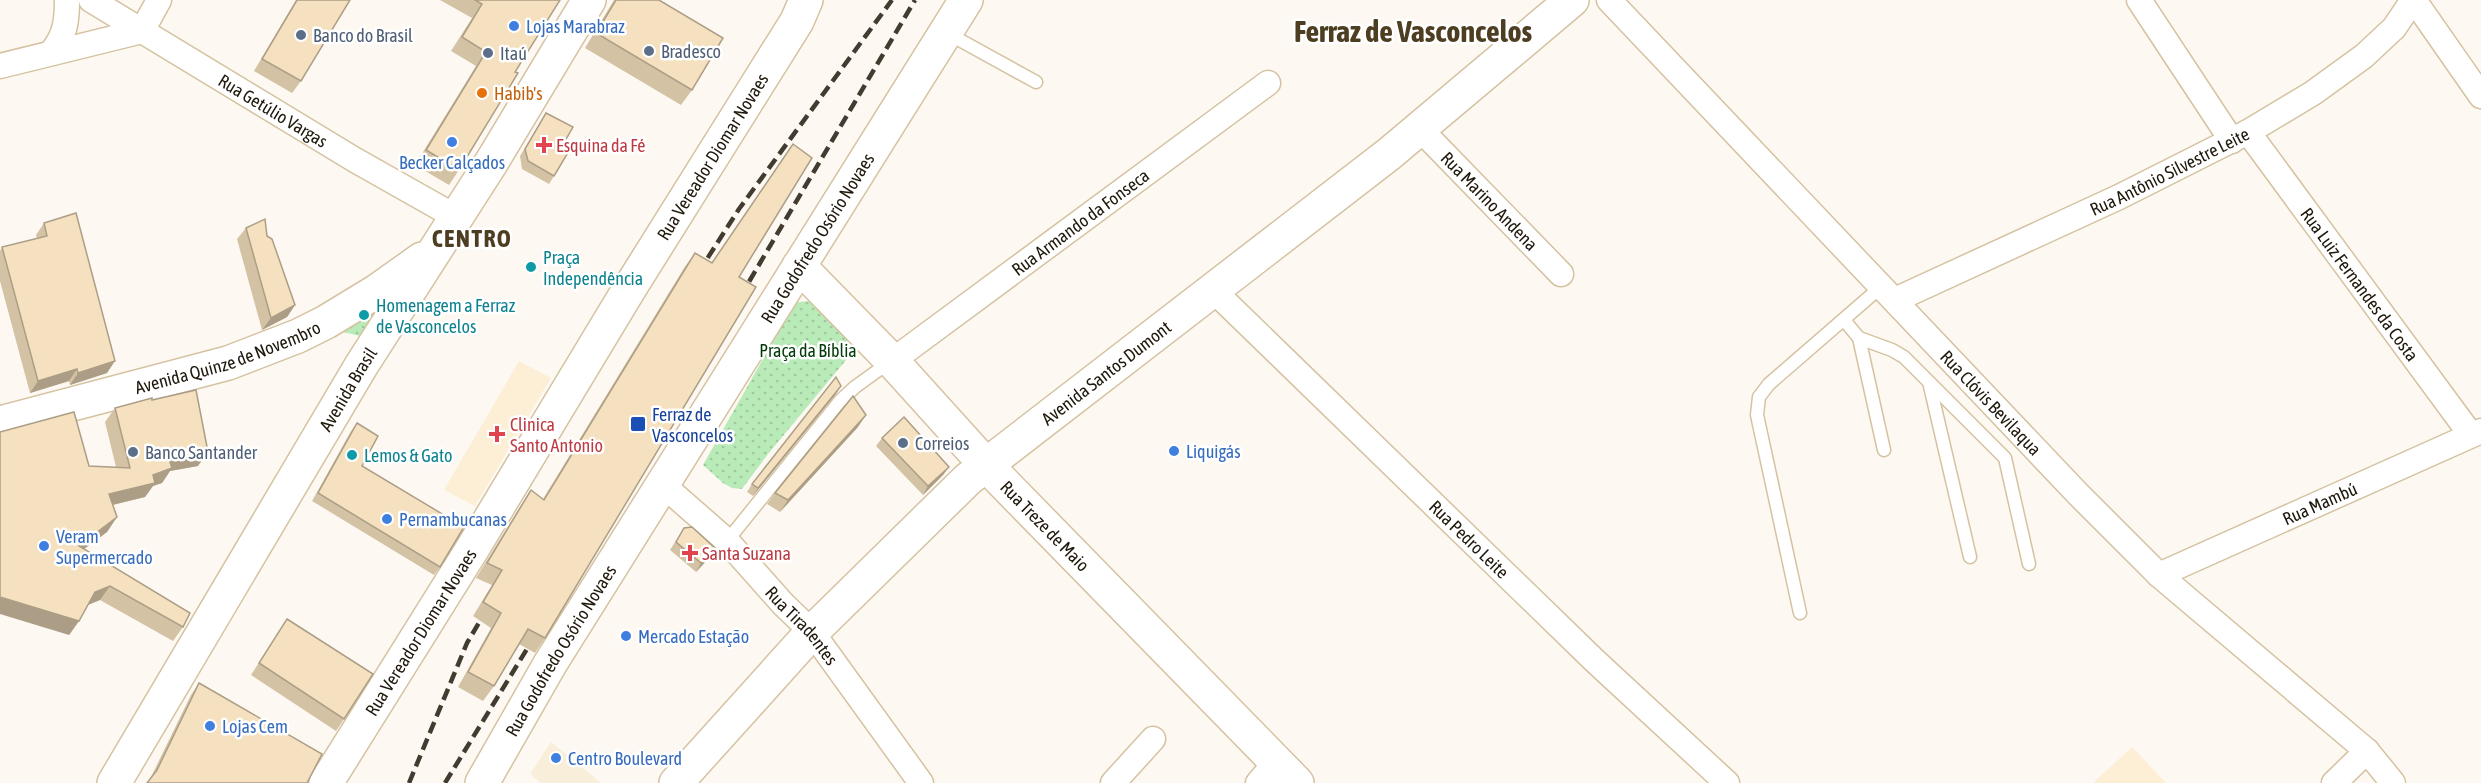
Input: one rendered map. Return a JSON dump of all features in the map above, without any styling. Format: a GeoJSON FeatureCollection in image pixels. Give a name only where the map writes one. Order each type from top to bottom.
{"type":"FeatureCollection","features":[{"type":"Feature","properties":{"kind":"main road","name":"Avenida Brasil"},"geometry":{"type":"LineString","coordinates":[[114,783],[361,366],[491,163],[589,0]]}},
{"type":"Feature","properties":{"kind":"main road","name":"Rua Godofredo Osório Novaes"},"geometry":{"type":"LineString","coordinates":[[482,783],[550,664],[966,0]]}},
{"type":"Feature","properties":{"kind":"main road","name":"Avenida Santos Dumont"},"geometry":{"type":"LineString","coordinates":[[675,783],[812,632],[968,479],[1214,291],[1420,129],[1572,0]]}},
{"type":"Feature","properties":{"kind":"main road","name":"Rua Vereador Diomar Novaes"},"geometry":{"type":"LineString","coordinates":[[326,783],[802,11]]}},
{"type":"Feature","properties":{"kind":"main road","name":"Avenida Quinze de Novembro"},"geometry":{"type":"LineString","coordinates":[[0,423],[228,363],[298,336],[377,291],[435,250]]}},
{"type":"Feature","properties":{"kind":"main road","name":"Rua Treze de Maio"},"geometry":{"type":"LineString","coordinates":[[799,266],[892,361],[986,465],[1277,776]]}},
{"type":"Feature","properties":{"kind":"street"},"geometry":{"type":"LineString","coordinates":[[51,53],[62,39],[66,28],[67,0]]}},
{"type":"Feature","properties":{"kind":"street","name":"Rua Getúlio Vargas"},"geometry":{"type":"LineString","coordinates":[[91,0],[355,160],[456,217]]}},
{"type":"Feature","properties":{"kind":"street"},"geometry":{"type":"LineString","coordinates":[[0,66],[142,31],[159,0]]}},
{"type":"Feature","properties":{"kind":"street","name":"Rua Clóvis Bevilaqua"},"geometry":{"type":"LineString","coordinates":[[1609,0],[2078,494],[2159,575],[2367,751],[2394,783]]}},
{"type":"Feature","properties":{"kind":"street","name":"Rua Luiz Fernandes da Costa"},"geometry":{"type":"LineString","coordinates":[[2139,0],[2240,137],[2476,433]]}},
{"type":"Feature","properties":{"kind":"street"},"geometry":{"type":"LineString","coordinates":[[2413,0],[2481,96]]}},
{"type":"Feature","properties":{"kind":"street","name":"Rua Antônio Silvestre Leite"},"geometry":{"type":"LineString","coordinates":[[1888,293],[2119,197],[2240,137],[2313,93],[2364,56],[2394,28],[2413,0]]}},
{"type":"Feature","properties":{"kind":"street","name":"Rua Armando da Fonseca"},"geometry":{"type":"LineString","coordinates":[[892,361],[1269,83]]}},
{"type":"Feature","properties":{"kind":"street","name":"Rua Marino Andena"},"geometry":{"type":"LineString","coordinates":[[1420,129],[1561,274]]}},
{"type":"Feature","properties":{"kind":"street","name":"Rua Pedro Leite"},"geometry":{"type":"LineString","coordinates":[[1214,291],[1595,661],[1727,783]]}},
{"type":"Feature","properties":{"kind":"street","name":"Rua Mambú"},"geometry":{"type":"LineString","coordinates":[[2159,575],[2476,433]]}},
{"type":"Feature","properties":{"kind":"street","name":"Rua Tiradentes"},"geometry":{"type":"LineString","coordinates":[[663,485],[727,541],[783,604],[812,632],[921,783]]}},
{"type":"Feature","properties":{"kind":"street"},"geometry":{"type":"LineString","coordinates":[[1113,783],[1153,739]]}},
{"type":"Feature","properties":{"kind":"street"},"geometry":{"type":"LineString","coordinates":[[2334,783],[2367,751]]}},
{"type":"Feature","properties":{"kind":"lane"},"geometry":{"type":"LineString","coordinates":[[946,33],[1036,82]]}},
{"type":"Feature","properties":{"kind":"lane"},"geometry":{"type":"LineString","coordinates":[[1800,613],[1758,415],[1759,397],[1769,384],[1844,320],[1888,293]]}},
{"type":"Feature","properties":{"kind":"lane"},"geometry":{"type":"LineString","coordinates":[[1844,320],[1859,338],[1884,450]]}},
{"type":"Feature","properties":{"kind":"lane"},"geometry":{"type":"LineString","coordinates":[[1859,338],[1904,357],[2005,458],[2029,564]]}},
{"type":"Feature","properties":{"kind":"lane"},"geometry":{"type":"LineString","coordinates":[[727,541],[840,402],[855,387],[892,361]]}},
{"type":"Feature","properties":{"kind":"lane"},"geometry":{"type":"LineString","coordinates":[[1929,381],[1970,557]]}},
{"type":"Feature","properties":{"kind":"shaded area","name":"Clinica Santo Antonio"},"geometry":{"type":"Polygon","coordinates":[[[519,361],[551,378],[475,506],[444,490],[519,361]]]}},
{"type":"Feature","properties":{"kind":"shaded area","name":"Centro Boulevard"},"geometry":{"type":"Polygon","coordinates":[[[551,742],[601,783],[541,783],[530,774],[551,742]]]}},
{"type":"Feature","properties":{"kind":"shaded area"},"geometry":{"type":"Polygon","coordinates":[[[2132,747],[2166,783],[2093,783],[2132,747]]]}},
{"type":"Feature","properties":{"kind":"green space"},"geometry":{"type":"Polygon","coordinates":[[[391,294],[364,337],[335,330],[391,294]]]}},
{"type":"Feature","properties":{"kind":"green space","name":"Praça da Bíblia"},"geometry":{"type":"Polygon","coordinates":[[[812,301],[846,338],[852,353],[742,489],[732,488],[703,465],[786,318],[798,302],[812,301]]]}},
{"type":"Feature","properties":{"kind":"building","name":"Banco do Brasil"},"geometry":{"type":"Polygon","coordinates":[[[297,0],[350,0],[301,81],[262,59],[297,0]]]}},
{"type":"Feature","properties":{"kind":"building"},"geometry":{"type":"Polygon","coordinates":[[[475,0],[560,0],[515,72],[518,73],[459,170],[426,150],[486,52],[462,37],[482,4],[475,0]]]}},
{"type":"Feature","properties":{"kind":"building","name":"Bradesco"},"geometry":{"type":"Polygon","coordinates":[[[616,0],[659,0],[723,38],[692,90],[596,33],[616,0]]]}},
{"type":"Feature","properties":{"kind":"building","name":"Esquina da Fé"},"geometry":{"type":"Polygon","coordinates":[[[546,113],[573,127],[565,141],[572,146],[554,176],[528,161],[525,149],[546,113]]]}},
{"type":"Feature","properties":{"kind":"building","name":"Ferraz de Vasconcelos"},"geometry":{"type":"Polygon","coordinates":[[[793,144],[812,158],[739,277],[756,287],[545,638],[528,629],[494,686],[468,672],[501,613],[483,602],[502,570],[487,563],[531,490],[544,500],[695,253],[712,263],[793,144]]]}},
{"type":"Feature","properties":{"kind":"building"},"geometry":{"type":"Polygon","coordinates":[[[76,213],[115,361],[78,373],[77,369],[38,381],[2,247],[47,236],[44,223],[76,213]]]}},
{"type":"Feature","properties":{"kind":"building"},"geometry":{"type":"Polygon","coordinates":[[[265,219],[267,236],[272,239],[295,305],[271,318],[246,228],[265,219]]]}},
{"type":"Feature","properties":{"kind":"building"},"geometry":{"type":"Polygon","coordinates":[[[836,377],[841,386],[758,488],[752,484],[836,377]]]}},
{"type":"Feature","properties":{"kind":"building"},"geometry":{"type":"Polygon","coordinates":[[[196,390],[208,452],[169,459],[172,468],[153,475],[155,483],[109,494],[117,517],[79,546],[190,613],[183,627],[110,586],[95,592],[79,621],[0,597],[0,432],[74,412],[89,466],[130,468],[115,408],[196,390]]]}},
{"type":"Feature","properties":{"kind":"building"},"geometry":{"type":"Polygon","coordinates":[[[853,396],[866,415],[788,500],[775,493],[853,396]]]}},
{"type":"Feature","properties":{"kind":"building"},"geometry":{"type":"Polygon","coordinates":[[[904,417],[949,467],[928,486],[882,438],[904,417]]]}},
{"type":"Feature","properties":{"kind":"building","name":"Pernambucanas"},"geometry":{"type":"Polygon","coordinates":[[[357,423],[378,436],[362,466],[464,527],[440,567],[318,493],[357,423]]]}},
{"type":"Feature","properties":{"kind":"building"},"geometry":{"type":"Polygon","coordinates":[[[692,527],[716,549],[701,563],[676,542],[684,528],[692,527]]]}},
{"type":"Feature","properties":{"kind":"building"},"geometry":{"type":"Polygon","coordinates":[[[287,619],[373,674],[344,719],[259,663],[287,619]]]}},
{"type":"Feature","properties":{"kind":"building","name":"Lojas Cem"},"geometry":{"type":"Polygon","coordinates":[[[199,683],[322,754],[307,783],[147,783],[157,770],[199,683]]]}},
{"type":"Feature","properties":{"kind":"railway"},"geometry":{"type":"LineString","coordinates":[[698,273],[739,209],[892,0]]}},
{"type":"Feature","properties":{"kind":"railway"},"geometry":{"type":"LineString","coordinates":[[740,297],[915,0]]}},
{"type":"Feature","properties":{"kind":"railway"},"geometry":{"type":"LineString","coordinates":[[409,783],[467,643],[480,621]]}},
{"type":"Feature","properties":{"kind":"railway"},"geometry":{"type":"LineString","coordinates":[[445,783],[527,649]]}},
{"type":"Feature","properties":{"kind":"place","name":"Lojas Marabraz"},"geometry":{"type":"Point","coordinates":[514,26]}},
{"type":"Feature","properties":{"kind":"place","name":"Banco do Brasil"},"geometry":{"type":"Point","coordinates":[301,35]}},
{"type":"Feature","properties":{"kind":"place","name":"Bradesco"},"geometry":{"type":"Point","coordinates":[649,51]}},
{"type":"Feature","properties":{"kind":"place","name":"Itaú"},"geometry":{"type":"Point","coordinates":[488,53]}},
{"type":"Feature","properties":{"kind":"place","name":"Habib's"},"geometry":{"type":"Point","coordinates":[482,93]}},
{"type":"Feature","properties":{"kind":"place","name":"Becker Calçados"},"geometry":{"type":"Point","coordinates":[452,142]}},
{"type":"Feature","properties":{"kind":"place","name":"Esquina da Fé"},"geometry":{"type":"Point","coordinates":[544,145]}},
{"type":"Feature","properties":{"kind":"place","name":"Praça Independência"},"geometry":{"type":"Point","coordinates":[531,267]}},
{"type":"Feature","properties":{"kind":"place","name":"Homenagem a Ferraz de Vasconcelos"},"geometry":{"type":"Point","coordinates":[364,315]}},
{"type":"Feature","properties":{"kind":"place","name":"Ferraz de Vasconcelos"},"geometry":{"type":"Point","coordinates":[638,424]}},
{"type":"Feature","properties":{"kind":"place","name":"Clinica Santo Antonio"},"geometry":{"type":"Point","coordinates":[497,434]}},
{"type":"Feature","properties":{"kind":"place","name":"Correios"},"geometry":{"type":"Point","coordinates":[903,443]}},
{"type":"Feature","properties":{"kind":"place","name":"Liquigás"},"geometry":{"type":"Point","coordinates":[1174,451]}},
{"type":"Feature","properties":{"kind":"place","name":"Banco Santander"},"geometry":{"type":"Point","coordinates":[133,452]}},
{"type":"Feature","properties":{"kind":"place","name":"Lemos & Gato"},"geometry":{"type":"Point","coordinates":[352,455]}},
{"type":"Feature","properties":{"kind":"place","name":"Pernambucanas"},"geometry":{"type":"Point","coordinates":[387,519]}},
{"type":"Feature","properties":{"kind":"place","name":"Veram Supermercado"},"geometry":{"type":"Point","coordinates":[44,546]}},
{"type":"Feature","properties":{"kind":"place","name":"Santa Suzana"},"geometry":{"type":"Point","coordinates":[690,553]}},
{"type":"Feature","properties":{"kind":"place","name":"Mercado Estação"},"geometry":{"type":"Point","coordinates":[626,636]}},
{"type":"Feature","properties":{"kind":"place","name":"Lojas Cem"},"geometry":{"type":"Point","coordinates":[210,726]}},
{"type":"Feature","properties":{"kind":"place","name":"Centro Boulevard"},"geometry":{"type":"Point","coordinates":[556,758]}},
{"type":"Feature","properties":{"kind":"district","name":"Ferraz de Vasconcelos"},"geometry":{"type":"Point","coordinates":[1413,31]}},
{"type":"Feature","properties":{"kind":"district","name":"CENTRO"},"geometry":{"type":"Point","coordinates":[472,238]}}]}
